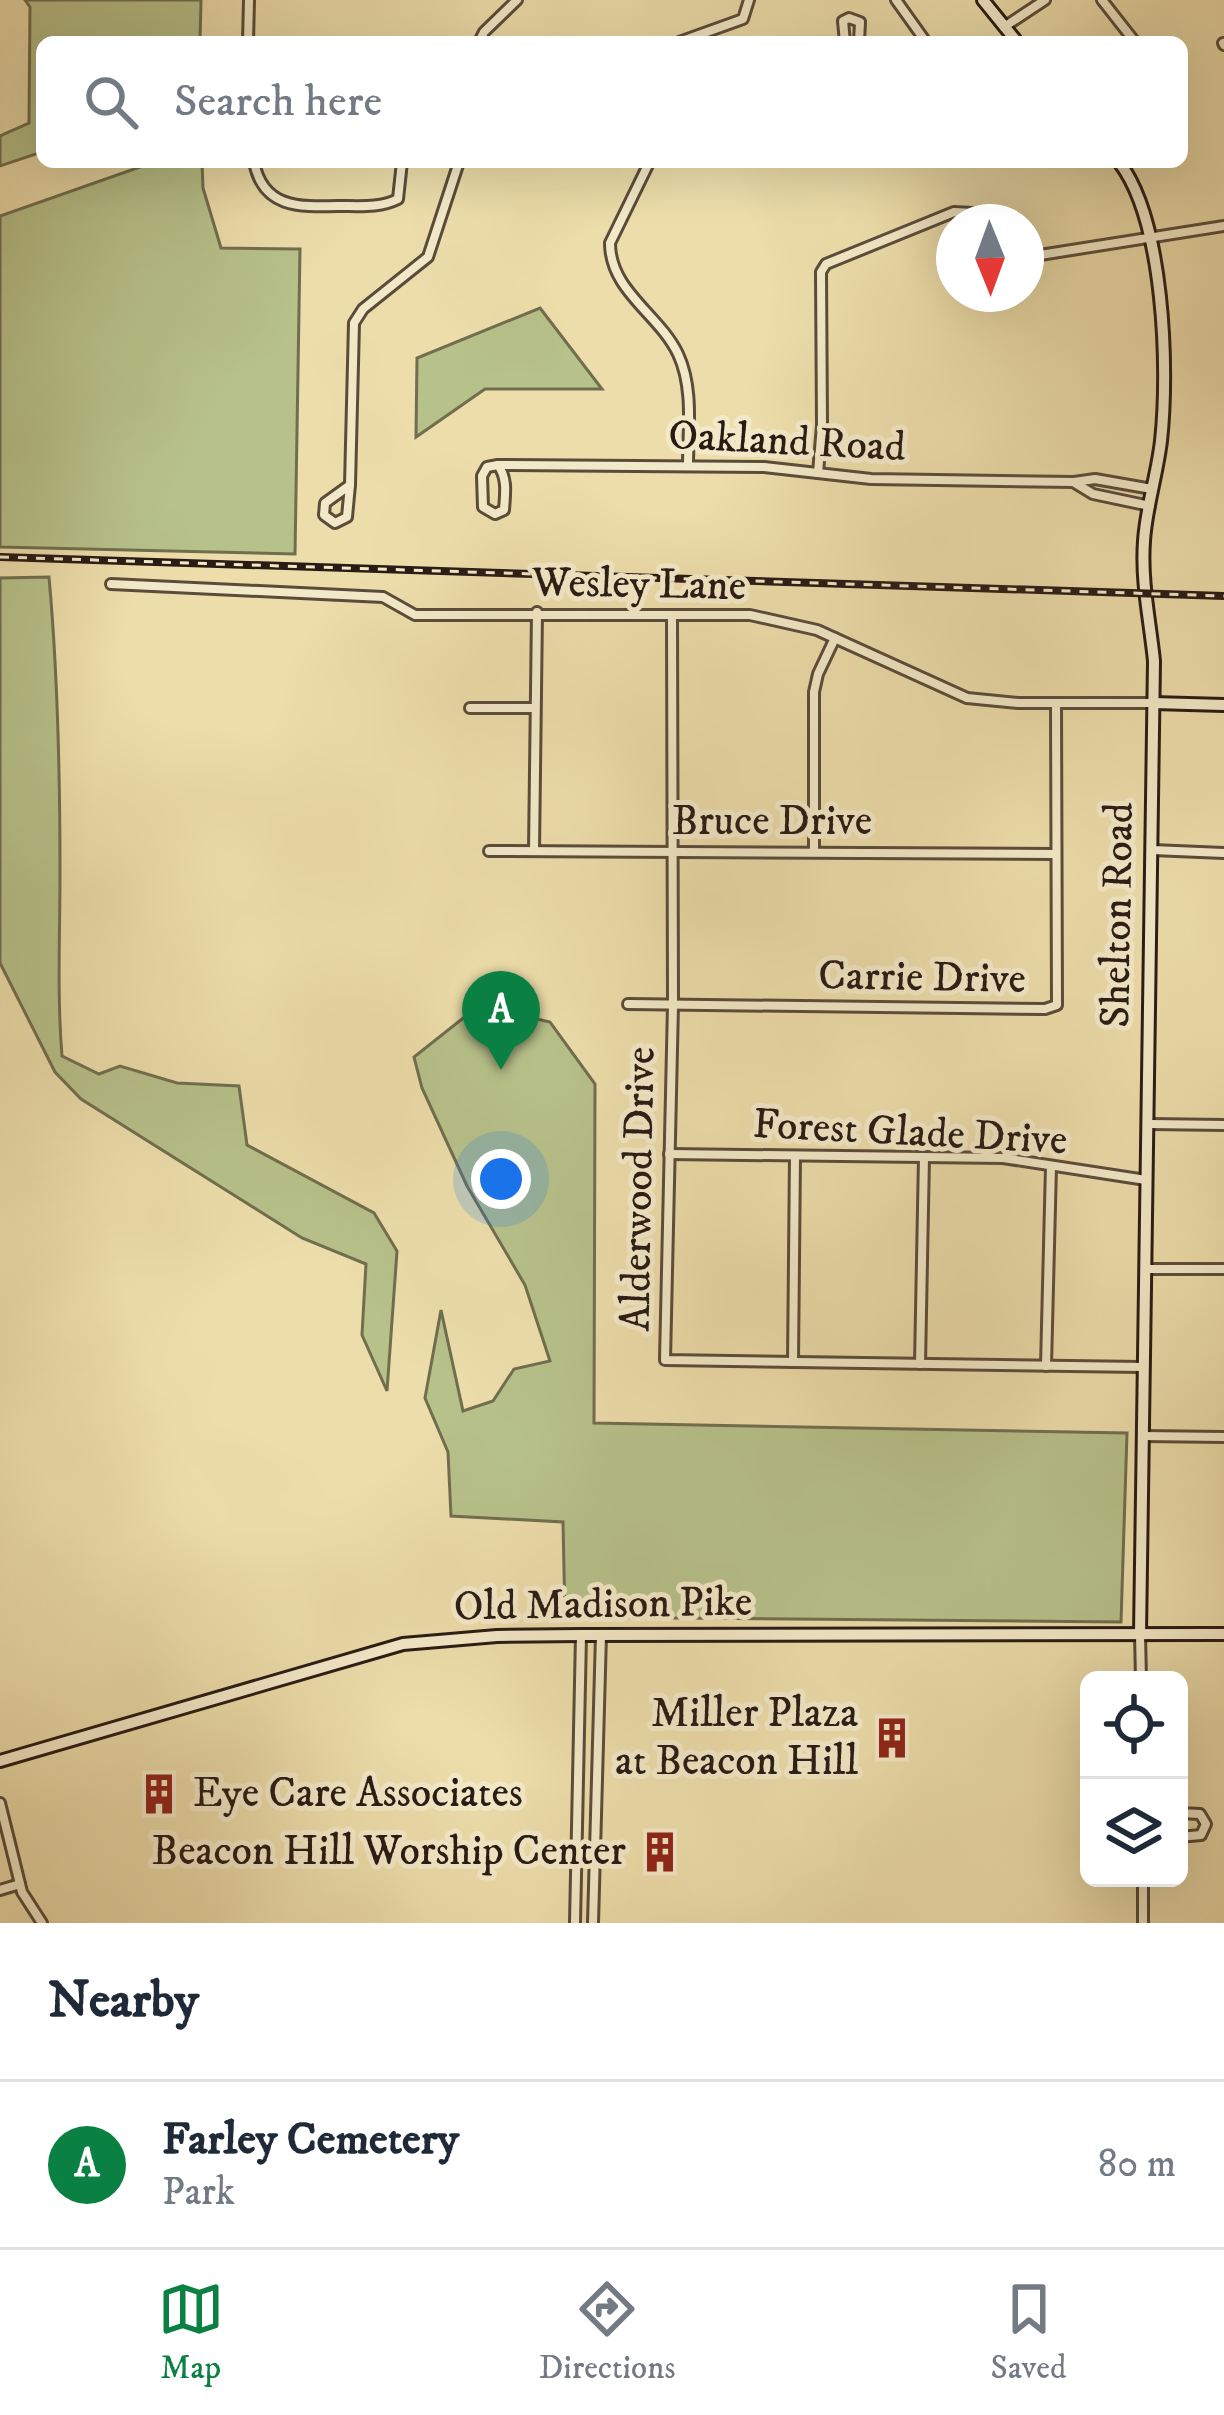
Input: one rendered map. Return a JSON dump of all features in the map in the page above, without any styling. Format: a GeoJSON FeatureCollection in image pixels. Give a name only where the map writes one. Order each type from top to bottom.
{"type":"FeatureCollection","features":[{"type":"Feature","properties":{"kind":"street"},"geometry":{"type":"LineString","coordinates":[[248,36],[249,0]]}},
{"type":"Feature","properties":{"kind":"street"},"geometry":{"type":"LineString","coordinates":[[482,36],[517,0]]}},
{"type":"Feature","properties":{"kind":"street"},"geometry":{"type":"LineString","coordinates":[[696,36],[743,20],[749,0]]}},
{"type":"Feature","properties":{"kind":"street"},"geometry":{"type":"LineString","coordinates":[[896,0],[922,36]]}},
{"type":"Feature","properties":{"kind":"street"},"geometry":{"type":"LineString","coordinates":[[983,0],[1011,36]]}},
{"type":"Feature","properties":{"kind":"street"},"geometry":{"type":"LineString","coordinates":[[1004,27],[1045,0]]}},
{"type":"Feature","properties":{"kind":"street"},"geometry":{"type":"LineString","coordinates":[[1102,0],[1130,36]]}},
{"type":"Feature","properties":{"kind":"street"},"geometry":{"type":"LineString","coordinates":[[844,36],[843,21],[856,18],[859,36]]}},
{"type":"Feature","properties":{"kind":"street"},"geometry":{"type":"LineString","coordinates":[[257,168],[275,200],[294,207],[385,206],[398,199],[402,168]]}},
{"type":"Feature","properties":{"kind":"street"},"geometry":{"type":"LineString","coordinates":[[350,485],[325,503],[324,515],[335,523],[347,517],[350,485],[354,323],[363,309],[428,257],[457,168]]}},
{"type":"Feature","properties":{"kind":"street"},"geometry":{"type":"LineString","coordinates":[[645,168],[610,243],[610,257],[623,287],[679,356],[687,384],[688,466]]}},
{"type":"Feature","properties":{"kind":"street","name":"Shelton Road"},"geometry":{"type":"LineString","coordinates":[[1123,168],[1139,195],[1150,237],[1159,290],[1163,372],[1162,436],[1144,566],[1154,661],[1141,1671]]}},
{"type":"Feature","properties":{"kind":"street"},"geometry":{"type":"LineString","coordinates":[[818,472],[821,272],[826,264],[936,219]]}},
{"type":"Feature","properties":{"kind":"street"},"geometry":{"type":"LineString","coordinates":[[1044,252],[1224,226]]}},
{"type":"Feature","properties":{"kind":"street"},"geometry":{"type":"LineString","coordinates":[[498,465],[506,478],[503,510],[495,514],[484,507],[482,476],[487,467],[498,465]]}},
{"type":"Feature","properties":{"kind":"street","name":"Oakland Road"},"geometry":{"type":"LineString","coordinates":[[498,465],[764,467],[871,479],[1095,479],[1154,490]]}},
{"type":"Feature","properties":{"kind":"street","name":"Oakland Road"},"geometry":{"type":"LineString","coordinates":[[1074,482],[1093,494],[1150,506]]}},
{"type":"Feature","properties":{"kind":"street","name":"Wesley Lane"},"geometry":{"type":"LineString","coordinates":[[112,584],[383,597],[415,615],[750,615],[788,620],[967,698],[995,703],[1153,703]]}},
{"type":"Feature","properties":{"kind":"street"},"geometry":{"type":"LineString","coordinates":[[535,851],[537,612]]}},
{"type":"Feature","properties":{"kind":"street","name":"Alderwood Drive"},"geometry":{"type":"LineString","coordinates":[[672,615],[673,1005],[665,1360],[1142,1367]]}},
{"type":"Feature","properties":{"kind":"street"},"geometry":{"type":"LineString","coordinates":[[814,853],[814,692],[835,638]]}},
{"type":"Feature","properties":{"kind":"street","name":"Carrie Drive"},"geometry":{"type":"LineString","coordinates":[[628,1004],[1046,1009],[1057,1005],[1056,703]]}},
{"type":"Feature","properties":{"kind":"street"},"geometry":{"type":"LineString","coordinates":[[1153,703],[1224,705]]}},
{"type":"Feature","properties":{"kind":"street"},"geometry":{"type":"LineString","coordinates":[[470,708],[533,708]]}},
{"type":"Feature","properties":{"kind":"street"},"geometry":{"type":"LineString","coordinates":[[1152,850],[1224,853]]}},
{"type":"Feature","properties":{"kind":"street","name":"Bruce Drive"},"geometry":{"type":"LineString","coordinates":[[489,851],[1055,854]]}},
{"type":"Feature","properties":{"kind":"street"},"geometry":{"type":"LineString","coordinates":[[1148,1124],[1224,1125]]}},
{"type":"Feature","properties":{"kind":"street","name":"Forest Glade Drive"},"geometry":{"type":"LineString","coordinates":[[669,1154],[1003,1158],[1147,1180]]}},
{"type":"Feature","properties":{"kind":"street"},"geometry":{"type":"LineString","coordinates":[[793,1362],[796,1156]]}},
{"type":"Feature","properties":{"kind":"street"},"geometry":{"type":"LineString","coordinates":[[920,1364],[924,1157]]}},
{"type":"Feature","properties":{"kind":"street"},"geometry":{"type":"LineString","coordinates":[[1046,1366],[1051,1166]]}},
{"type":"Feature","properties":{"kind":"street"},"geometry":{"type":"LineString","coordinates":[[1145,1269],[1224,1269]]}},
{"type":"Feature","properties":{"kind":"street"},"geometry":{"type":"LineString","coordinates":[[1142,1436],[1224,1437]]}},
{"type":"Feature","properties":{"kind":"street","name":"Old Madison Pike"},"geometry":{"type":"LineString","coordinates":[[0,1761],[403,1644],[497,1636],[1224,1634]]}},
{"type":"Feature","properties":{"kind":"street"},"geometry":{"type":"LineString","coordinates":[[575,1923],[581,1635]]}},
{"type":"Feature","properties":{"kind":"street"},"geometry":{"type":"LineString","coordinates":[[593,1923],[601,1635]]}},
{"type":"Feature","properties":{"kind":"street"},"geometry":{"type":"LineString","coordinates":[[579,1740],[597,1743]]}},
{"type":"Feature","properties":{"kind":"street"},"geometry":{"type":"LineString","coordinates":[[0,1803],[13,1870],[42,1923]]}},
{"type":"Feature","properties":{"kind":"street"},"geometry":{"type":"LineString","coordinates":[[1188,1813],[1200,1814],[1206,1824],[1201,1835],[1188,1836]]}},
{"type":"Feature","properties":{"kind":"street"},"geometry":{"type":"LineString","coordinates":[[576,1852],[594,1853]]}},
{"type":"Feature","properties":{"kind":"street"},"geometry":{"type":"LineString","coordinates":[[0,1890],[20,1884]]}},
{"type":"Feature","properties":{"kind":"street"},"geometry":{"type":"LineString","coordinates":[[1143,1887],[1143,1923]]}},
{"type":"Feature","properties":{"kind":"green space"},"geometry":{"type":"Polygon","coordinates":[[[25,0],[201,0],[200,36],[36,36],[36,154],[0,166],[0,136],[29,123],[30,7],[25,0]]]}},
{"type":"Feature","properties":{"kind":"green space"},"geometry":{"type":"Polygon","coordinates":[[[137,168],[202,168],[203,188],[221,248],[300,249],[295,554],[0,547],[0,216],[137,168]]]}},
{"type":"Feature","properties":{"kind":"green space"},"geometry":{"type":"Polygon","coordinates":[[[540,308],[602,389],[485,389],[416,437],[417,358],[540,308]]]}},
{"type":"Feature","properties":{"kind":"green space"},"geometry":{"type":"Polygon","coordinates":[[[49,577],[59,761],[62,1056],[99,1074],[120,1066],[177,1083],[239,1086],[247,1145],[374,1213],[397,1251],[387,1391],[362,1335],[366,1264],[302,1238],[81,1099],[55,1072],[0,963],[0,578],[49,577]]]}},
{"type":"Feature","properties":{"kind":"green space"},"geometry":{"type":"Polygon","coordinates":[[[516,1014],[550,1022],[595,1084],[594,1423],[1127,1433],[1121,1622],[565,1617],[563,1522],[451,1516],[448,1452],[425,1398],[441,1310],[463,1411],[493,1401],[514,1369],[550,1361],[525,1285],[467,1186],[422,1088],[414,1057],[467,1015],[516,1014]]]}},
{"type":"Feature","properties":{"kind":"railway"},"geometry":{"type":"LineString","coordinates":[[0,557],[1224,596]]}},
{"type":"Feature","properties":{"kind":"place","name":"Farley Cemetery"},"geometry":{"type":"Point","coordinates":[501,1070]}},
{"type":"Feature","properties":{"kind":"place","name":"Miller Plaza at Beacon Hill"},"geometry":{"type":"Point","coordinates":[892,1738]}},
{"type":"Feature","properties":{"kind":"place","name":"Eye Care Associates"},"geometry":{"type":"Point","coordinates":[159,1794]}},
{"type":"Feature","properties":{"kind":"place","name":"Beacon Hill Worship Center"},"geometry":{"type":"Point","coordinates":[660,1852]}}]}
